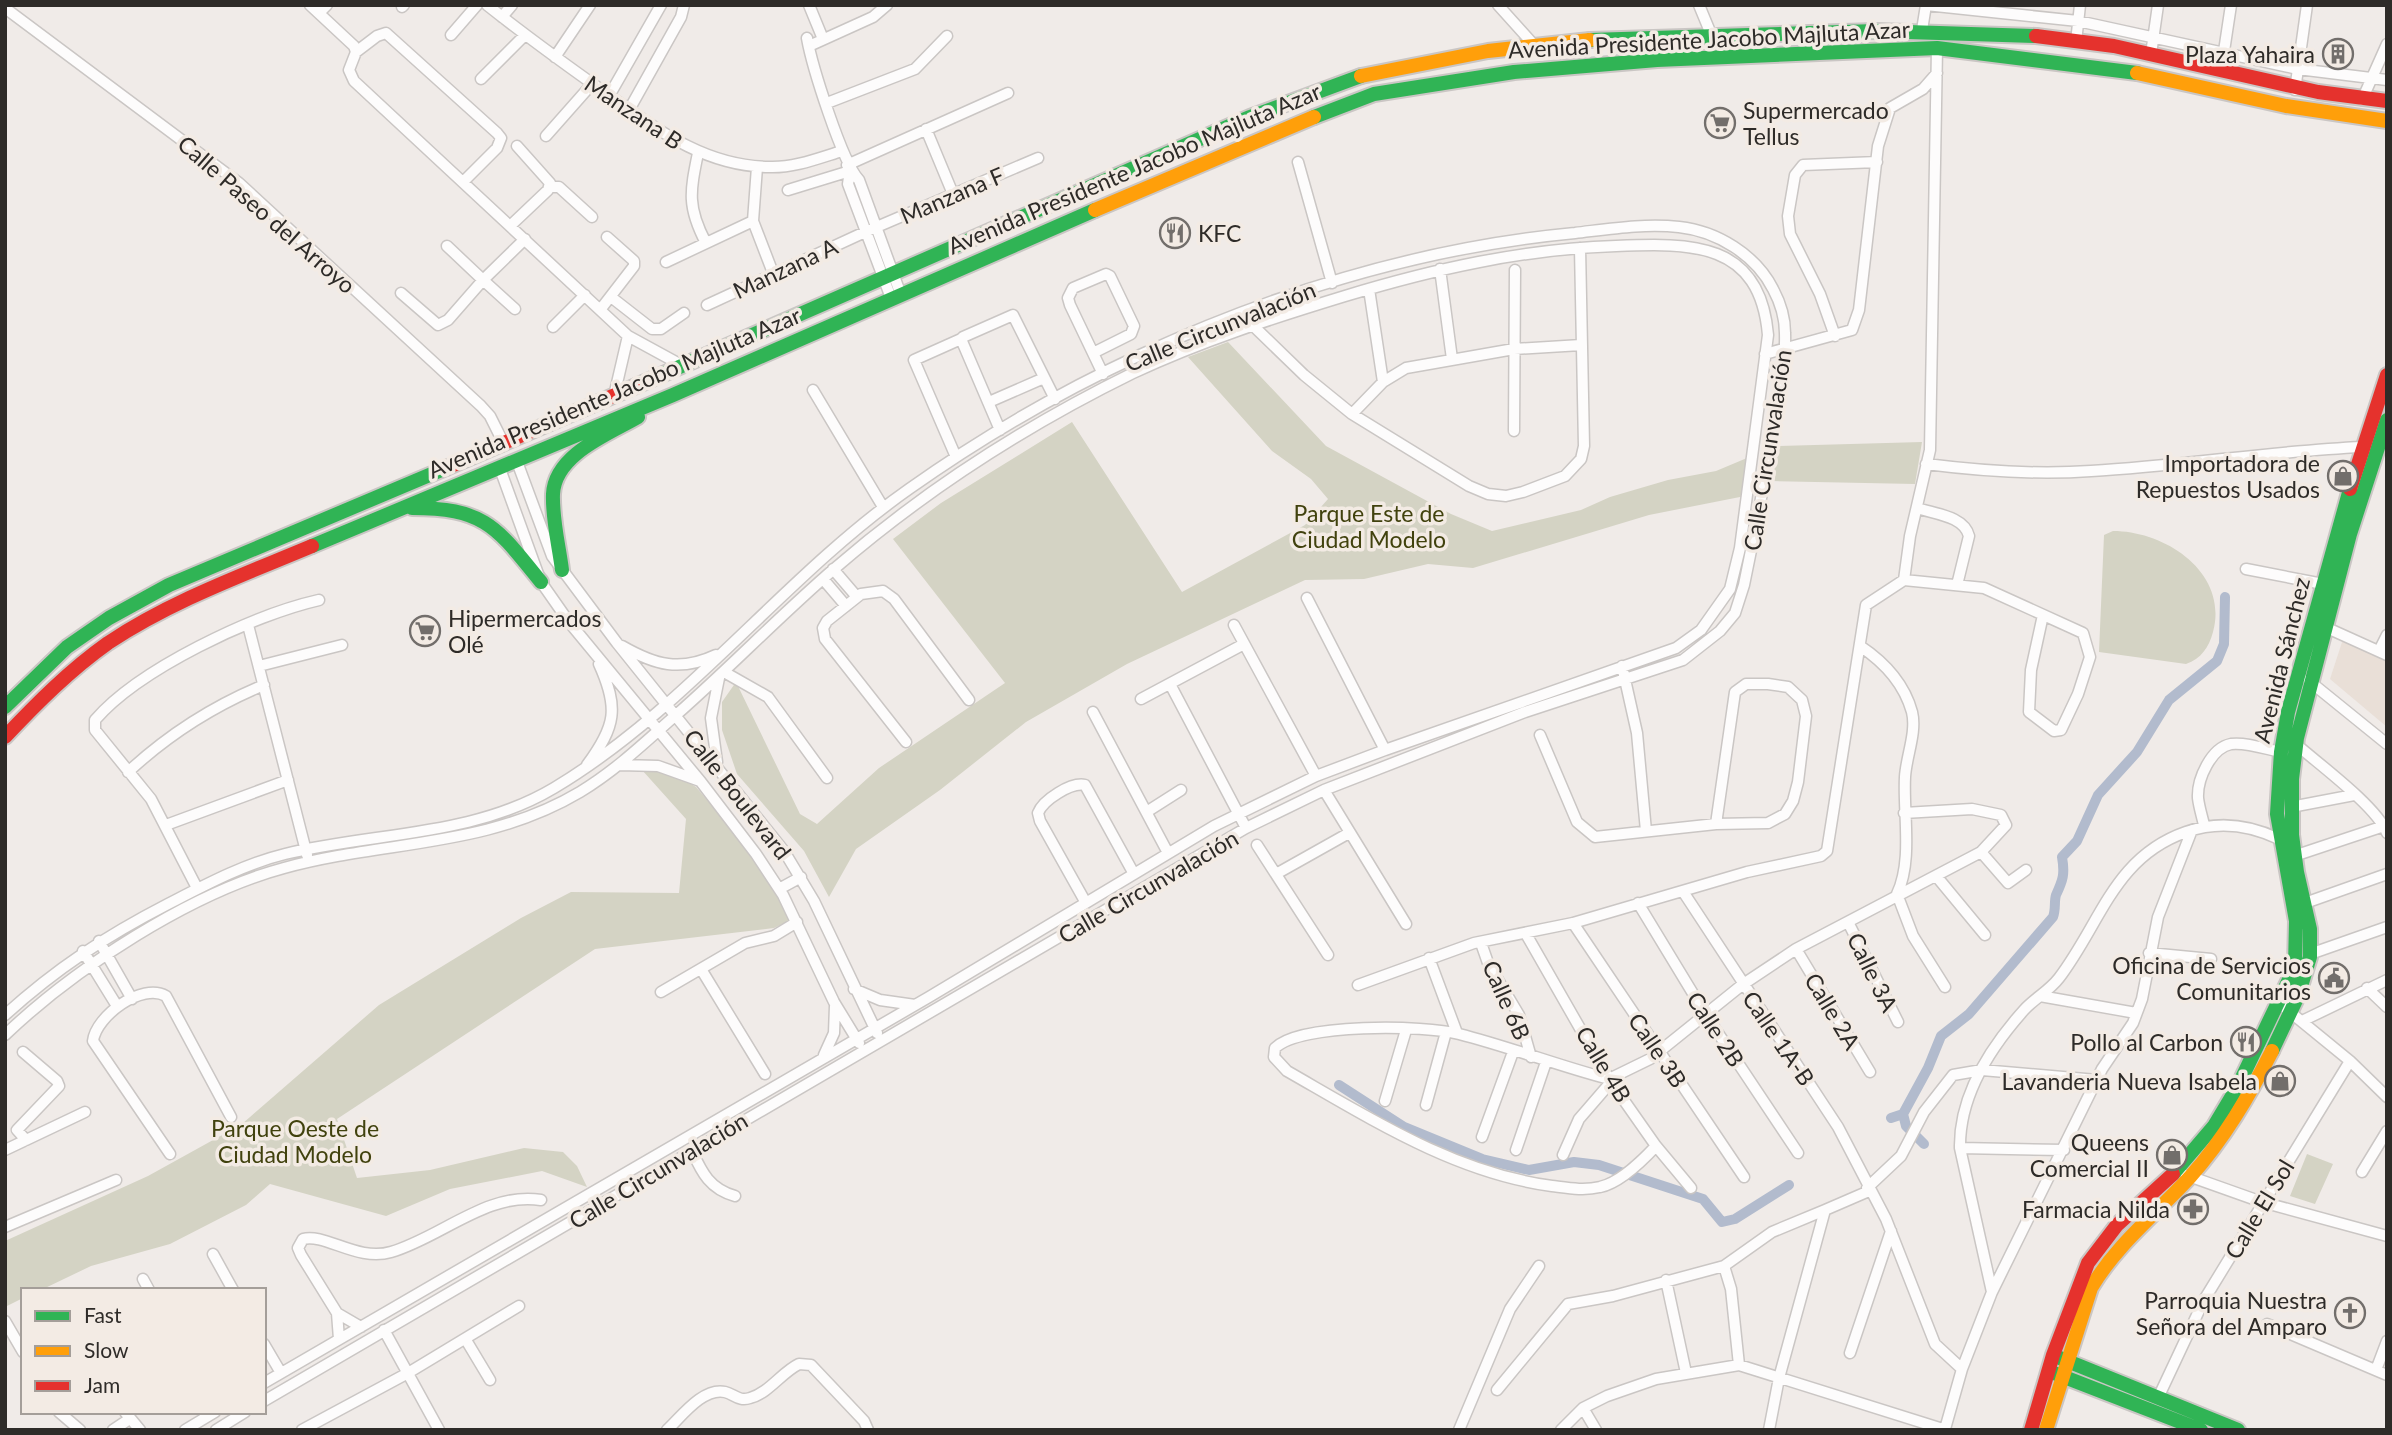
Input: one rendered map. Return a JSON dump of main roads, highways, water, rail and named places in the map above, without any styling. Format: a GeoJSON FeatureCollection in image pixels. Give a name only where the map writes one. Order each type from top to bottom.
{"type":"FeatureCollection","features":[{"type":"Feature","properties":{"kind":"main road","name":"Avenida Presidente Jacobo Majluta Azar"},"geometry":{"type":"LineString","coordinates":[[5,707],[67,647],[152,593],[326,517],[504,444],[1250,117],[1332,85],[1388,69],[1534,45],[1711,34],[1922,30],[1979,32],[2076,42],[2151,54],[2295,90],[2387,101]]}},
{"type":"Feature","properties":{"kind":"main road","name":"Avenida Presidente Jacobo Majluta Azar"},"geometry":{"type":"LineString","coordinates":[[5,737],[55,684],[116,637],[186,599],[673,395],[1258,138],[1374,94],[1502,74],[1644,61],[1937,48],[2149,75],[2286,106],[2387,121]]}},
{"type":"Feature","properties":{"kind":"main road","name":"Avenida Sánchez"},"geometry":{"type":"LineString","coordinates":[[2046,1430],[2058,1366],[2088,1263],[2117,1225],[2177,1170],[2214,1126],[2308,971],[2311,940],[2294,856],[2291,807],[2304,679],[2323,584],[2362,447],[2387,375]]}},
{"type":"Feature","properties":{"kind":"main road"},"geometry":{"type":"LineString","coordinates":[[562,570],[553,494],[558,475],[568,460],[673,395]]}},
{"type":"Feature","properties":{"kind":"main road","name":"Avenida Sánchez"},"geometry":{"type":"LineString","coordinates":[[2031,1430],[2091,1288],[2108,1259],[2128,1234],[2190,1178],[2222,1136],[2284,1007],[2295,967],[2297,936],[2278,839],[2277,788],[2281,752],[2304,679],[2325,626],[2359,503],[2387,420]]}},
{"type":"Feature","properties":{"kind":"main road"},"geometry":{"type":"LineString","coordinates":[[399,509],[447,507],[477,514],[499,532],[541,582]]}},
{"type":"Feature","properties":{"kind":"main road"},"geometry":{"type":"LineString","coordinates":[[2058,1366],[2158,1398],[2207,1426]]}},
{"type":"Feature","properties":{"kind":"main road"},"geometry":{"type":"LineString","coordinates":[[2058,1366],[2207,1426],[2238,1430]]}},
{"type":"Feature","properties":{"kind":"waterway"},"geometry":{"type":"LineString","coordinates":[[1903,1114],[1928,1068],[1941,1036],[1969,1014],[2053,917],[2055,897],[2063,877],[2062,857],[2077,841],[2098,795],[2137,752],[2169,700],[2217,661],[2224,644],[2225,597]]}},
{"type":"Feature","properties":{"kind":"waterway"},"geometry":{"type":"LineString","coordinates":[[1339,1085],[1404,1127],[1482,1159],[1529,1170],[1574,1162],[1599,1165],[1703,1199],[1722,1222],[1735,1219],[1789,1185]]}},
{"type":"Feature","properties":{"kind":"waterway"},"geometry":{"type":"LineString","coordinates":[[1891,1118],[1903,1114],[1906,1126],[1924,1144]]}},
{"type":"Feature","properties":{"kind":"place","name":"Plaza Yahaira"},"geometry":{"type":"Point","coordinates":[2338,54]}},
{"type":"Feature","properties":{"kind":"place","name":"Supermercado Tellus"},"geometry":{"type":"Point","coordinates":[1720,123]}},
{"type":"Feature","properties":{"kind":"place","name":"KFC"},"geometry":{"type":"Point","coordinates":[1175,233]}},
{"type":"Feature","properties":{"kind":"place","name":"Importadora de Repuestos Usados"},"geometry":{"type":"Point","coordinates":[2343,476]}},
{"type":"Feature","properties":{"kind":"place","name":"Hipermercados Olé"},"geometry":{"type":"Point","coordinates":[425,631]}},
{"type":"Feature","properties":{"kind":"place","name":"Oficina de Servicios Comunitarios"},"geometry":{"type":"Point","coordinates":[2334,978]}},
{"type":"Feature","properties":{"kind":"place","name":"Pollo al Carbon"},"geometry":{"type":"Point","coordinates":[2246,1042]}},
{"type":"Feature","properties":{"kind":"place","name":"Lavanderia Nueva Isabela"},"geometry":{"type":"Point","coordinates":[2280,1081]}},
{"type":"Feature","properties":{"kind":"place","name":"Queens Comercial II"},"geometry":{"type":"Point","coordinates":[2172,1155]}},
{"type":"Feature","properties":{"kind":"place","name":"Farmacia Nilda"},"geometry":{"type":"Point","coordinates":[2193,1209]}},
{"type":"Feature","properties":{"kind":"place","name":"Parroquia Nuestra Señora del Amparo"},"geometry":{"type":"Point","coordinates":[2350,1313]}},
{"type":"Feature","properties":{"kind":"park label","name":"Parque Este de Ciudad Modelo"},"geometry":{"type":"Point","coordinates":[1369,526]}},
{"type":"Feature","properties":{"kind":"park label","name":"Parque Oeste de Ciudad Modelo"},"geometry":{"type":"Point","coordinates":[295,1141]}}]}
